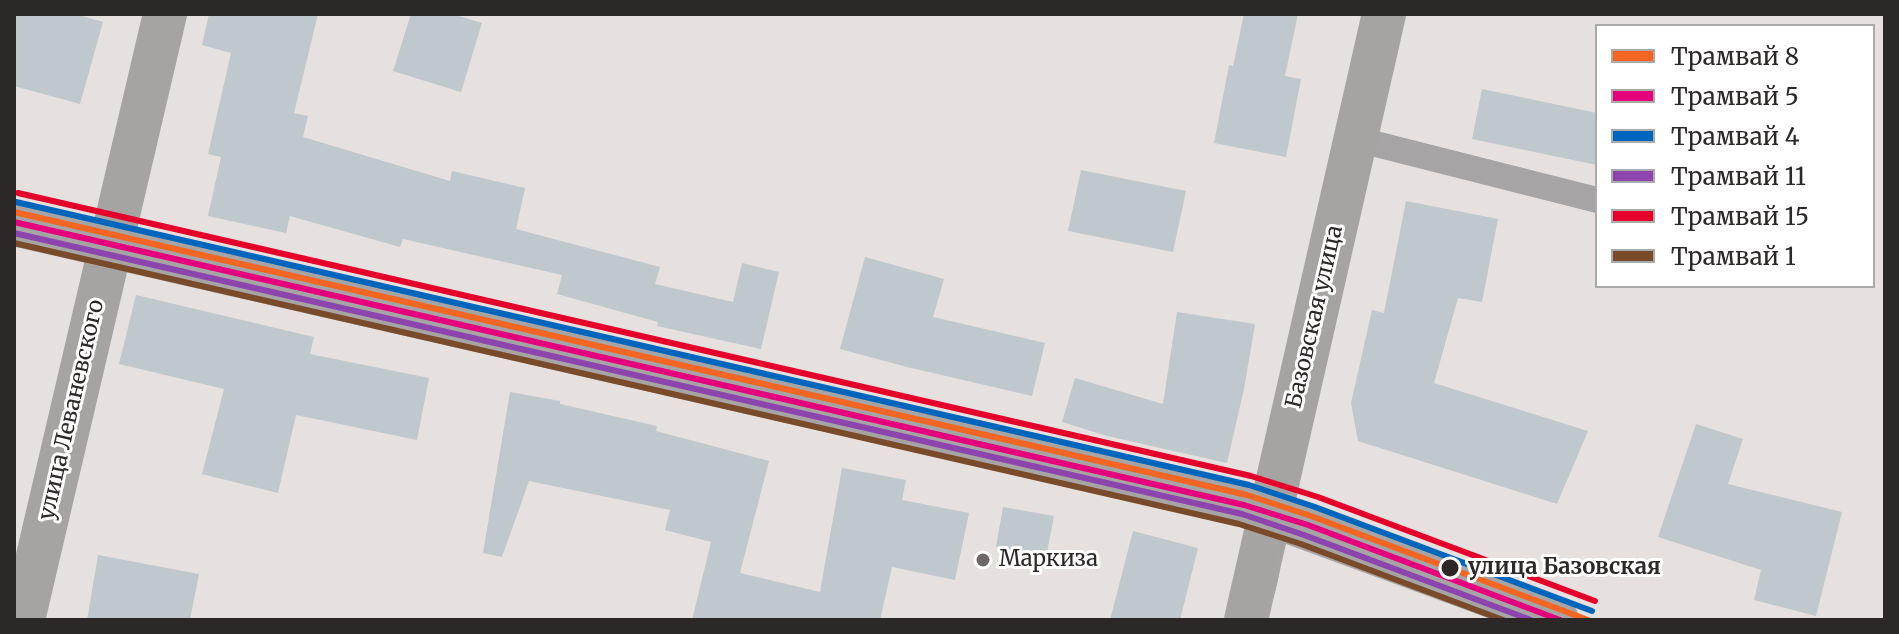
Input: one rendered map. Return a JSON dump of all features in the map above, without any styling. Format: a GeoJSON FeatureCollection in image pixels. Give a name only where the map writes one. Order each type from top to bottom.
{"type":"FeatureCollection","features":[{"type":"Feature","properties":{"kind":"street","name":"улица Леваневского"},"geometry":{"type":"LineString","coordinates":[[23,620],[165,14]]}},
{"type":"Feature","properties":{"kind":"street","name":"Базовская улица"},"geometry":{"type":"LineString","coordinates":[[1246,620],[1384,14]]}},
{"type":"Feature","properties":{"kind":"street"},"geometry":{"type":"LineString","coordinates":[[14,224],[1244,505],[1557,620]]}},
{"type":"Feature","properties":{"kind":"lane"},"geometry":{"type":"LineString","coordinates":[[1356,139],[1595,199]]}},
{"type":"Feature","properties":{"kind":"building"},"geometry":{"type":"Polygon","coordinates":[[[14,14],[75,14],[103,22],[80,104],[14,86],[14,14]]]}},
{"type":"Feature","properties":{"kind":"building"},"geometry":{"type":"Polygon","coordinates":[[[209,14],[318,14],[294,113],[308,116],[303,137],[450,181],[452,171],[525,188],[516,229],[660,267],[655,284],[733,302],[742,263],[779,272],[761,349],[657,326],[658,322],[557,294],[562,275],[403,239],[400,247],[290,216],[286,233],[208,216],[221,157],[208,154],[231,53],[202,45],[209,14]]]}},
{"type":"Feature","properties":{"kind":"building"},"geometry":{"type":"Polygon","coordinates":[[[411,14],[452,14],[482,23],[461,92],[393,71],[411,14]]]}},
{"type":"Feature","properties":{"kind":"building"},"geometry":{"type":"Polygon","coordinates":[[[1244,14],[1298,14],[1285,76],[1301,79],[1286,157],[1214,143],[1229,65],[1233,66],[1244,14]]]}},
{"type":"Feature","properties":{"kind":"building"},"geometry":{"type":"Polygon","coordinates":[[[1482,89],[1595,113],[1595,165],[1472,139],[1482,89]]]}},
{"type":"Feature","properties":{"kind":"building"},"geometry":{"type":"Polygon","coordinates":[[[1081,170],[1186,191],[1173,252],[1068,231],[1081,170]]]}},
{"type":"Feature","properties":{"kind":"building"},"geometry":{"type":"Polygon","coordinates":[[[1406,201],[1498,219],[1482,302],[1458,298],[1434,383],[1588,431],[1557,504],[1358,441],[1351,403],[1372,310],[1384,313],[1406,201]]]}},
{"type":"Feature","properties":{"kind":"building"},"geometry":{"type":"Polygon","coordinates":[[[865,257],[944,279],[933,317],[1045,343],[1032,396],[840,349],[865,257]]]}},
{"type":"Feature","properties":{"kind":"building"},"geometry":{"type":"Polygon","coordinates":[[[136,295],[314,337],[310,354],[429,378],[417,440],[296,415],[278,493],[202,474],[224,389],[119,364],[136,295]]]}},
{"type":"Feature","properties":{"kind":"building"},"geometry":{"type":"Polygon","coordinates":[[[1177,312],[1255,324],[1227,463],[1107,436],[1062,422],[1075,378],[1163,404],[1177,312]]]}},
{"type":"Feature","properties":{"kind":"building"},"geometry":{"type":"Polygon","coordinates":[[[510,392],[560,401],[560,404],[657,426],[656,431],[769,461],[740,573],[820,592],[842,468],[906,480],[902,500],[969,513],[955,580],[892,567],[880,620],[692,620],[711,542],[665,530],[670,510],[529,481],[502,557],[483,553],[510,392]]]}},
{"type":"Feature","properties":{"kind":"building"},"geometry":{"type":"Polygon","coordinates":[[[1696,424],[1743,439],[1728,484],[1842,512],[1816,616],[1754,600],[1761,570],[1658,537],[1696,424]]]}},
{"type":"Feature","properties":{"kind":"building"},"geometry":{"type":"Polygon","coordinates":[[[1003,507],[1054,516],[1046,557],[996,547],[1003,507]]]}},
{"type":"Feature","properties":{"kind":"building"},"geometry":{"type":"Polygon","coordinates":[[[1133,531],[1198,548],[1180,620],[1110,620],[1133,531]]]}},
{"type":"Feature","properties":{"kind":"building"},"geometry":{"type":"Polygon","coordinates":[[[98,555],[199,574],[190,620],[87,620],[98,555]]]}},
{"type":"Feature","properties":{"kind":"tram line","name":"15"},"geometry":{"type":"LineString","coordinates":[[18,193],[1251,476],[1318,497],[1595,601]]}},
{"type":"Feature","properties":{"kind":"tram line","name":"4"},"geometry":{"type":"LineString","coordinates":[[16,202],[1249,485],[1592,611]]}},
{"type":"Feature","properties":{"kind":"tram line","name":"8"},"geometry":{"type":"LineString","coordinates":[[14,212],[1247,495],[1588,620]]}},
{"type":"Feature","properties":{"kind":"tram line","name":"5"},"geometry":{"type":"LineString","coordinates":[[14,222],[1244,505],[1308,525],[1560,620]]}},
{"type":"Feature","properties":{"kind":"tram line","name":"11"},"geometry":{"type":"LineString","coordinates":[[14,233],[1242,514],[1531,620]]}},
{"type":"Feature","properties":{"kind":"tram line","name":"1"},"geometry":{"type":"LineString","coordinates":[[14,243],[1239,524],[1503,620]]}},
{"type":"Feature","properties":{"kind":"tram line"},"geometry":{"type":"LineString","coordinates":[[1247,517],[1263,526],[1278,549],[1278,575],[1266,620]]}},
{"type":"Feature","properties":{"kind":"place","name":"Маркиза"},"geometry":{"type":"Point","coordinates":[983,560]}},
{"type":"Feature","properties":{"kind":"place","name":"улица Базовская"},"geometry":{"type":"Point","coordinates":[1450,568]}}]}
